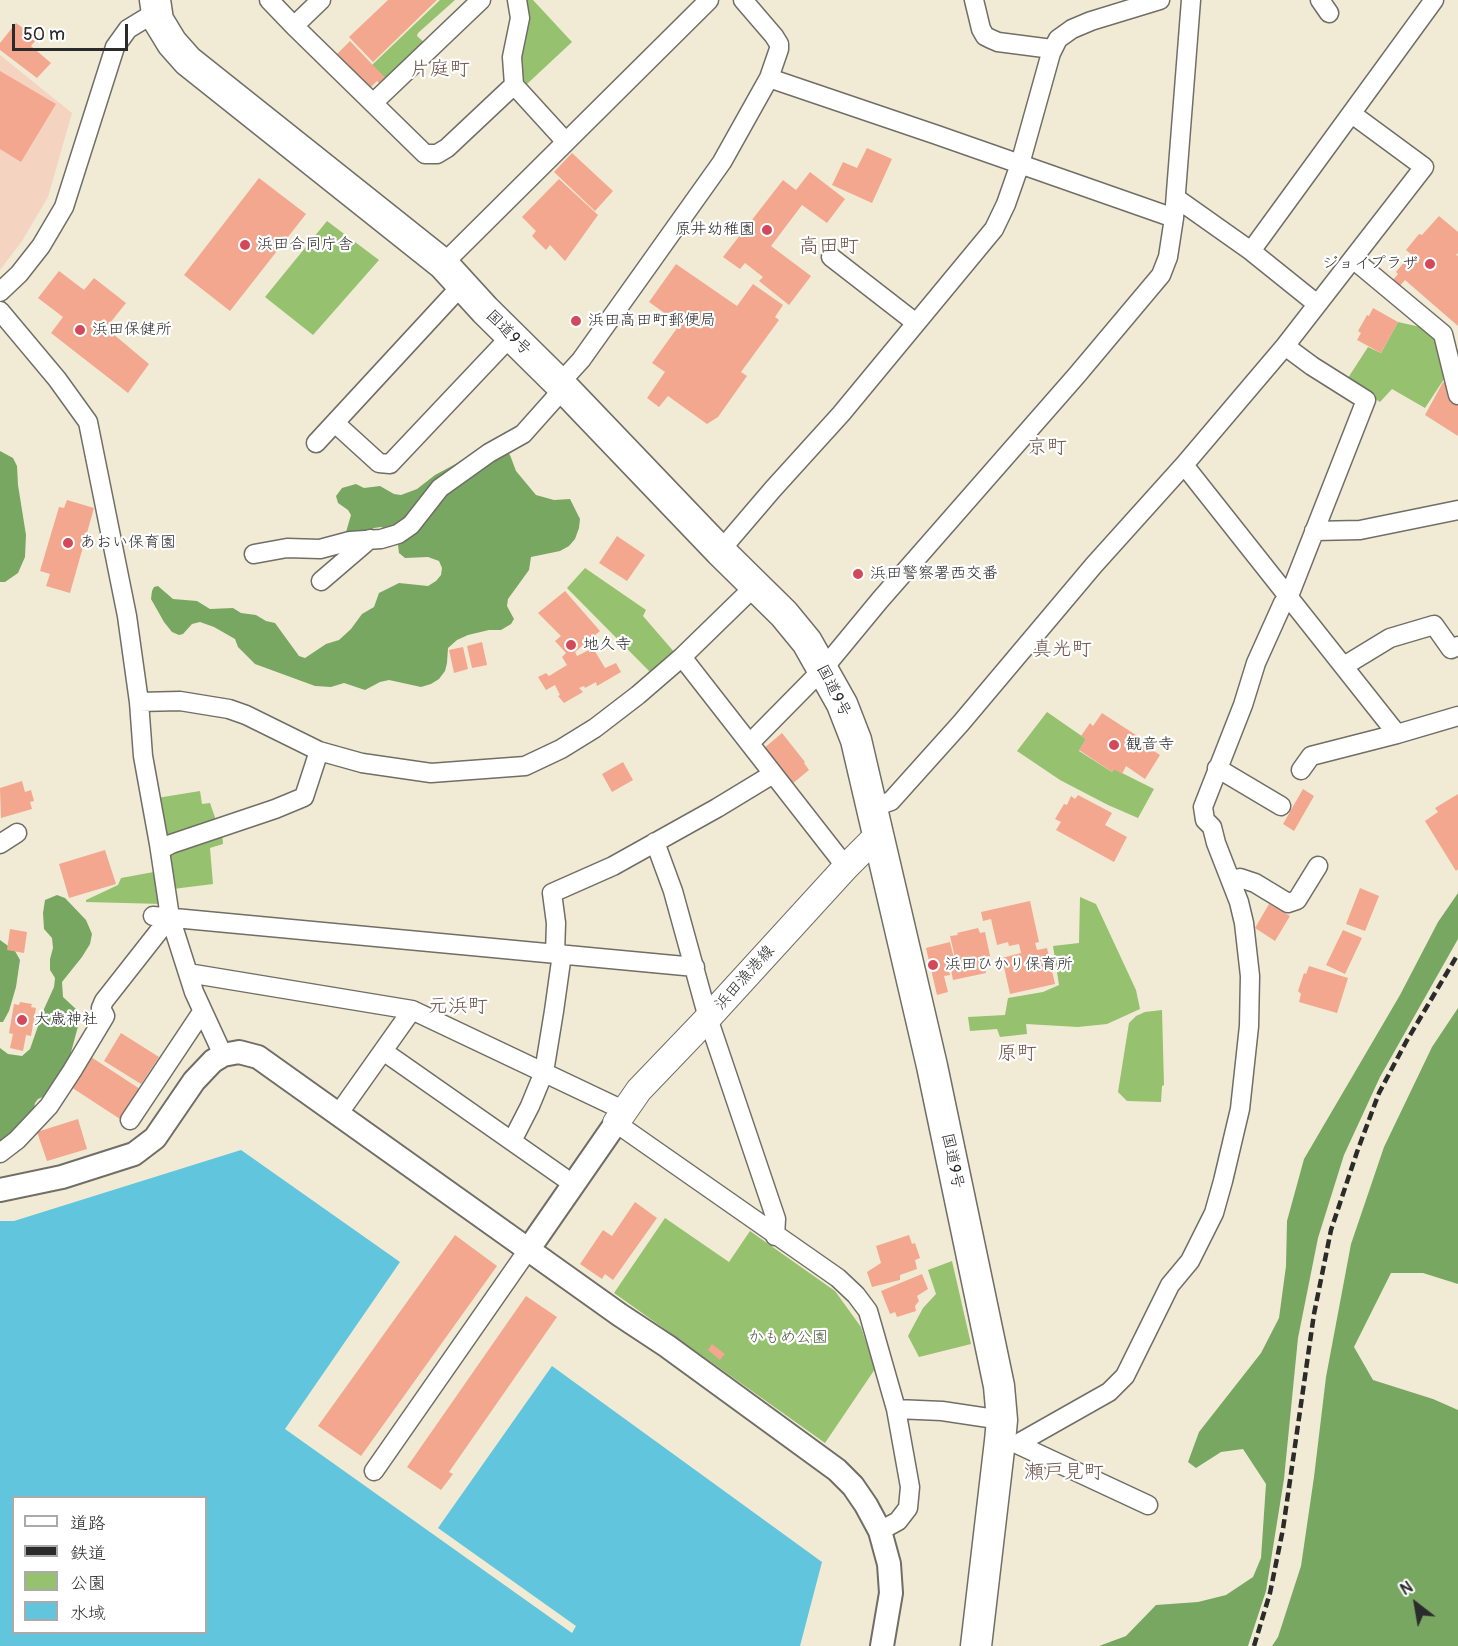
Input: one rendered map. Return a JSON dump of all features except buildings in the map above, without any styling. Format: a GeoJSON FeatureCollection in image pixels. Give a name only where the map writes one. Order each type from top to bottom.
{"type":"FeatureCollection","features":[{"type":"Feature","properties":{"kind":"highway","name":"国道9号"},"geometry":{"type":"LineString","coordinates":[[156,6],[164,32],[188,61],[452,274],[784,614],[807,642],[842,704],[856,741],[934,1076],[999,1386],[1006,1435],[976,1646]]}},
{"type":"Feature","properties":{"kind":"main road","name":"浜田漁港線"},"geometry":{"type":"LineString","coordinates":[[621,1117],[639,1090],[846,867],[874,822]]}},
{"type":"Feature","properties":{"kind":"street"},"geometry":{"type":"LineString","coordinates":[[269,0],[420,151],[431,155],[447,148],[514,85]]}},
{"type":"Feature","properties":{"kind":"street"},"geometry":{"type":"LineString","coordinates":[[294,26],[321,0]]}},
{"type":"Feature","properties":{"kind":"street"},"geometry":{"type":"LineString","coordinates":[[373,103],[481,0]]}},
{"type":"Feature","properties":{"kind":"street"},"geometry":{"type":"LineString","coordinates":[[517,0],[520,18],[512,57],[514,85],[566,142]]}},
{"type":"Feature","properties":{"kind":"street"},"geometry":{"type":"LineString","coordinates":[[316,443],[335,423],[452,274],[566,142],[709,0]]}},
{"type":"Feature","properties":{"kind":"street"},"geometry":{"type":"LineString","coordinates":[[254,554],[287,548],[320,549],[398,534],[411,525],[440,488],[489,453],[523,434],[562,386],[722,162],[769,78],[779,44],[743,0]]}},
{"type":"Feature","properties":{"kind":"street"},"geometry":{"type":"LineString","coordinates":[[974,0],[985,36],[998,42],[1053,49]]}},
{"type":"Feature","properties":{"kind":"street"},"geometry":{"type":"LineString","coordinates":[[720,551],[842,414],[994,229],[1006,204],[1020,164],[1053,49],[1058,39],[1080,25],[1160,0]]}},
{"type":"Feature","properties":{"kind":"street"},"geometry":{"type":"LineString","coordinates":[[750,743],[823,669],[1161,275],[1168,257],[1174,218],[1191,0]]}},
{"type":"Feature","properties":{"kind":"street"},"geometry":{"type":"LineString","coordinates":[[1251,251],[1434,0]]}},
{"type":"Feature","properties":{"kind":"street"},"geometry":{"type":"LineString","coordinates":[[0,292],[19,274],[34,255],[64,207],[115,47],[128,29],[156,6]]}},
{"type":"Feature","properties":{"kind":"street"},"geometry":{"type":"LineString","coordinates":[[769,78],[1174,218]]}},
{"type":"Feature","properties":{"kind":"street"},"geometry":{"type":"LineString","coordinates":[[874,822],[1285,346],[1424,167],[1352,114]]}},
{"type":"Feature","properties":{"kind":"street"},"geometry":{"type":"LineString","coordinates":[[1176,198],[1251,251],[1317,304]]}},
{"type":"Feature","properties":{"kind":"street"},"geometry":{"type":"LineString","coordinates":[[831,257],[916,323]]}},
{"type":"Feature","properties":{"kind":"street"},"geometry":{"type":"LineString","coordinates":[[1353,259],[1443,334],[1458,394]]}},
{"type":"Feature","properties":{"kind":"street"},"geometry":{"type":"LineString","coordinates":[[0,311],[57,379],[88,422],[127,616],[139,702],[143,756],[160,850],[161,916],[223,1055]]}},
{"type":"Feature","properties":{"kind":"street"},"geometry":{"type":"LineString","coordinates":[[335,423],[379,463],[390,464],[511,336]]}},
{"type":"Feature","properties":{"kind":"street"},"geometry":{"type":"LineString","coordinates":[[1006,1435],[1109,1392],[1125,1376],[1170,1285],[1190,1261],[1214,1213],[1240,1109],[1249,1026],[1250,976],[1244,923],[1232,881],[1216,843],[1212,827],[1205,820],[1203,807],[1243,705],[1256,663],[1283,603],[1289,596],[1366,400],[1285,346]]}},
{"type":"Feature","properties":{"kind":"street"},"geometry":{"type":"LineString","coordinates":[[1184,465],[1398,734]]}},
{"type":"Feature","properties":{"kind":"street"},"geometry":{"type":"LineString","coordinates":[[1314,531],[1360,530],[1458,510]]}},
{"type":"Feature","properties":{"kind":"street"},"geometry":{"type":"LineString","coordinates":[[321,581],[370,539]]}},
{"type":"Feature","properties":{"kind":"street"},"geometry":{"type":"LineString","coordinates":[[139,702],[180,701],[229,709],[319,751],[362,763],[413,771],[449,772],[525,766],[561,749],[595,728],[638,695],[682,657],[756,585]]}},
{"type":"Feature","properties":{"kind":"street"},"geometry":{"type":"LineString","coordinates":[[1344,666],[1390,638],[1434,625],[1451,650],[1458,646]]}},
{"type":"Feature","properties":{"kind":"street"},"geometry":{"type":"LineString","coordinates":[[682,657],[846,867]]}},
{"type":"Feature","properties":{"kind":"street"},"geometry":{"type":"LineString","coordinates":[[1301,770],[1311,756],[1458,716]]}},
{"type":"Feature","properties":{"kind":"street"},"geometry":{"type":"LineString","coordinates":[[160,850],[171,844],[301,798],[307,792],[319,751]]}},
{"type":"Feature","properties":{"kind":"street"},"geometry":{"type":"LineString","coordinates":[[1217,768],[1281,806]]}},
{"type":"Feature","properties":{"kind":"street"},"geometry":{"type":"LineString","coordinates":[[512,1141],[544,1072],[555,1011],[558,954],[552,893],[613,866],[773,774]]}},
{"type":"Feature","properties":{"kind":"street"},"geometry":{"type":"LineString","coordinates":[[0,844],[17,833]]}},
{"type":"Feature","properties":{"kind":"street"},"geometry":{"type":"LineString","coordinates":[[655,842],[673,891],[708,1018],[776,1219],[775,1236]]}},
{"type":"Feature","properties":{"kind":"street"},"geometry":{"type":"LineString","coordinates":[[1232,881],[1240,878],[1255,883],[1288,903],[1297,900],[1318,866]]}},
{"type":"Feature","properties":{"kind":"street"},"geometry":{"type":"LineString","coordinates":[[161,916],[694,967]]}},
{"type":"Feature","properties":{"kind":"street"},"geometry":{"type":"LineString","coordinates":[[0,1153],[17,1140],[49,1106],[105,1016],[101,1008],[104,1001],[161,916]]}},
{"type":"Feature","properties":{"kind":"street"},"geometry":{"type":"LineString","coordinates":[[188,973],[412,1010],[544,1072],[621,1117],[775,1236],[838,1278],[856,1294],[868,1311],[896,1409],[910,1487],[908,1508],[898,1521],[880,1531]]}},
{"type":"Feature","properties":{"kind":"street"},"geometry":{"type":"LineString","coordinates":[[339,1113],[412,1010]]}},
{"type":"Feature","properties":{"kind":"street"},"geometry":{"type":"LineString","coordinates":[[129,1120],[202,1012]]}},
{"type":"Feature","properties":{"kind":"street"},"geometry":{"type":"LineString","coordinates":[[383,1051],[573,1184]]}},
{"type":"Feature","properties":{"kind":"street"},"geometry":{"type":"LineString","coordinates":[[0,1190],[62,1177],[134,1154],[155,1138],[200,1074],[213,1061],[223,1055],[239,1052],[258,1057],[528,1250],[667,1346],[837,1470],[854,1486],[880,1531],[889,1564],[891,1593],[882,1646]]}},
{"type":"Feature","properties":{"kind":"street"},"geometry":{"type":"LineString","coordinates":[[374,1471],[621,1117]]}},
{"type":"Feature","properties":{"kind":"street"},"geometry":{"type":"LineString","coordinates":[[896,1409],[942,1411],[1006,1435],[1148,1505]]}},
{"type":"Feature","properties":{"kind":"shaded area"},"geometry":{"type":"Polygon","coordinates":[[[0,55],[72,113],[48,197],[22,241],[0,270],[0,55]]]}},
{"type":"Feature","properties":{"kind":"green space"},"geometry":{"type":"Polygon","coordinates":[[[440,0],[455,0],[418,33],[417,36],[425,43],[387,80],[372,65],[440,0]]]}},
{"type":"Feature","properties":{"kind":"green space"},"geometry":{"type":"Polygon","coordinates":[[[524,0],[533,0],[572,42],[527,84],[521,77],[519,67],[524,0]]]}},
{"type":"Feature","properties":{"kind":"green space"},"geometry":{"type":"Polygon","coordinates":[[[327,221],[379,260],[313,335],[265,297],[327,221]]]}},
{"type":"Feature","properties":{"kind":"green space"},"geometry":{"type":"Polygon","coordinates":[[[1398,322],[1425,328],[1438,336],[1448,373],[1425,408],[1392,389],[1380,402],[1346,381],[1368,347],[1381,353],[1398,322]]]}},
{"type":"Feature","properties":{"kind":"green space"},"geometry":{"type":"Polygon","coordinates":[[[0,451],[13,458],[17,466],[26,535],[25,557],[18,573],[5,582],[0,582],[0,451]]]}},
{"type":"Feature","properties":{"kind":"green space"},"geometry":{"type":"Polygon","coordinates":[[[507,452],[516,471],[536,495],[554,500],[570,499],[580,519],[579,528],[575,539],[569,546],[560,551],[531,557],[529,570],[508,599],[507,606],[514,619],[511,624],[501,630],[489,630],[457,640],[448,648],[445,671],[431,684],[421,687],[389,680],[365,690],[344,683],[331,687],[315,686],[255,664],[238,647],[235,639],[214,627],[200,622],[192,624],[183,634],[172,632],[151,599],[154,587],[158,586],[173,599],[197,601],[210,609],[233,608],[241,613],[256,615],[275,623],[299,656],[305,658],[326,644],[339,640],[362,614],[374,607],[379,593],[399,583],[428,586],[436,581],[441,575],[442,568],[439,561],[428,557],[405,558],[399,553],[398,545],[429,507],[466,476],[507,452]]]}},
{"type":"Feature","properties":{"kind":"green space"},"geometry":{"type":"Polygon","coordinates":[[[463,460],[466,461],[392,532],[381,527],[351,537],[346,532],[351,515],[338,503],[336,496],[342,488],[356,484],[364,488],[380,486],[394,494],[401,495],[417,489],[435,475],[463,460]]]}},
{"type":"Feature","properties":{"kind":"green space"},"geometry":{"type":"Polygon","coordinates":[[[585,568],[646,610],[643,616],[675,653],[651,673],[567,588],[585,568]]]}},
{"type":"Feature","properties":{"kind":"green space"},"geometry":{"type":"Polygon","coordinates":[[[1047,712],[1086,739],[1079,751],[1112,772],[1114,769],[1154,789],[1138,818],[1060,780],[1017,751],[1047,712]]]}},
{"type":"Feature","properties":{"kind":"green space"},"geometry":{"type":"Polygon","coordinates":[[[200,791],[202,804],[210,803],[217,823],[165,841],[157,798],[200,791]]]}},
{"type":"Feature","properties":{"kind":"green space"},"geometry":{"type":"Polygon","coordinates":[[[222,830],[223,844],[210,848],[213,884],[173,889],[167,851],[222,830]]]}},
{"type":"Feature","properties":{"kind":"green space"},"geometry":{"type":"Polygon","coordinates":[[[159,871],[163,904],[86,902],[118,885],[121,878],[159,871]]]}},
{"type":"Feature","properties":{"kind":"green space"},"geometry":{"type":"Polygon","coordinates":[[[1458,893],[1458,939],[1380,1077],[1344,1155],[1318,1238],[1298,1338],[1284,1479],[1266,1591],[1248,1646],[1099,1646],[1126,1636],[1156,1605],[1198,1602],[1226,1595],[1253,1577],[1261,1558],[1266,1484],[1243,1449],[1221,1452],[1196,1468],[1188,1462],[1199,1432],[1261,1353],[1279,1318],[1286,1266],[1287,1221],[1304,1159],[1400,995],[1438,922],[1458,893]]]}},
{"type":"Feature","properties":{"kind":"green space"},"geometry":{"type":"Polygon","coordinates":[[[57,895],[65,898],[86,920],[92,934],[90,944],[82,957],[62,982],[63,997],[77,1010],[80,1019],[70,1056],[52,1093],[38,1099],[33,1115],[0,1146],[0,1048],[8,1054],[22,1056],[30,1049],[54,987],[55,978],[50,970],[52,938],[44,929],[43,913],[45,900],[57,895]]]}},
{"type":"Feature","properties":{"kind":"green space"},"geometry":{"type":"Polygon","coordinates":[[[1080,897],[1096,904],[1136,990],[1140,1009],[1107,1024],[1078,1027],[1026,1024],[1027,1034],[1000,1037],[997,1029],[970,1031],[968,1017],[1005,1015],[1008,998],[1043,992],[1059,985],[1053,946],[1079,943],[1080,897]]]}},
{"type":"Feature","properties":{"kind":"green space"},"geometry":{"type":"Polygon","coordinates":[[[0,940],[15,951],[20,960],[16,987],[3,1022],[0,1022],[0,940]]]}},
{"type":"Feature","properties":{"kind":"green space"},"geometry":{"type":"Polygon","coordinates":[[[1458,1008],[1458,1284],[1423,1273],[1391,1273],[1354,1347],[1373,1380],[1433,1399],[1458,1410],[1458,1646],[1272,1646],[1278,1637],[1301,1566],[1326,1377],[1351,1244],[1384,1147],[1432,1047],[1458,1008]]]}},
{"type":"Feature","properties":{"kind":"green space"},"geometry":{"type":"Polygon","coordinates":[[[1162,1010],[1164,1085],[1161,1102],[1127,1101],[1118,1092],[1129,1023],[1136,1016],[1145,1012],[1162,1010]]]}},
{"type":"Feature","properties":{"kind":"green space","name":"かもめ公園"},"geometry":{"type":"Polygon","coordinates":[[[665,1218],[729,1262],[750,1231],[835,1291],[861,1327],[875,1369],[825,1443],[614,1293],[665,1218]]]}},
{"type":"Feature","properties":{"kind":"green space"},"geometry":{"type":"Polygon","coordinates":[[[952,1261],[971,1344],[919,1357],[908,1336],[923,1308],[936,1294],[928,1270],[952,1261]]]}},
{"type":"Feature","properties":{"kind":"water"},"geometry":{"type":"Polygon","coordinates":[[[241,1150],[400,1262],[285,1429],[572,1633],[576,1626],[438,1528],[552,1366],[822,1562],[800,1646],[0,1646],[0,1221],[14,1221],[241,1150]]]}},
{"type":"Feature","properties":{"kind":"railway"},"geometry":{"type":"LineString","coordinates":[[1254,1646],[1270,1593],[1283,1529],[1314,1314],[1331,1230],[1379,1093],[1458,954]]}},
{"type":"Feature","properties":{"kind":"place","name":"原井幼稚園"},"geometry":{"type":"Point","coordinates":[767,230]}},
{"type":"Feature","properties":{"kind":"place","name":"浜田合同庁舎"},"geometry":{"type":"Point","coordinates":[245,245]}},
{"type":"Feature","properties":{"kind":"place","name":"ジョイプラザ"},"geometry":{"type":"Point","coordinates":[1430,264]}},
{"type":"Feature","properties":{"kind":"place","name":"浜田高田町郵便局"},"geometry":{"type":"Point","coordinates":[576,321]}},
{"type":"Feature","properties":{"kind":"place","name":"浜田保健所"},"geometry":{"type":"Point","coordinates":[80,330]}},
{"type":"Feature","properties":{"kind":"place","name":"あおい保育園"},"geometry":{"type":"Point","coordinates":[68,543]}},
{"type":"Feature","properties":{"kind":"place","name":"浜田警察署西交番"},"geometry":{"type":"Point","coordinates":[858,574]}},
{"type":"Feature","properties":{"kind":"place","name":"地久寺"},"geometry":{"type":"Point","coordinates":[571,645]}},
{"type":"Feature","properties":{"kind":"place","name":"観音寺"},"geometry":{"type":"Point","coordinates":[1114,745]}},
{"type":"Feature","properties":{"kind":"place","name":"浜田ひかり保育所"},"geometry":{"type":"Point","coordinates":[933,965]}},
{"type":"Feature","properties":{"kind":"place","name":"大歳神社"},"geometry":{"type":"Point","coordinates":[22,1020]}},
{"type":"Feature","properties":{"kind":"district","name":"片庭町"},"geometry":{"type":"Point","coordinates":[440,70]}},
{"type":"Feature","properties":{"kind":"district","name":"高田町"},"geometry":{"type":"Point","coordinates":[829,247]}},
{"type":"Feature","properties":{"kind":"district","name":"京町"},"geometry":{"type":"Point","coordinates":[1047,448]}},
{"type":"Feature","properties":{"kind":"district","name":"真光町"},"geometry":{"type":"Point","coordinates":[1062,650]}},
{"type":"Feature","properties":{"kind":"district","name":"元浜町"},"geometry":{"type":"Point","coordinates":[458,1007]}},
{"type":"Feature","properties":{"kind":"district","name":"原町"},"geometry":{"type":"Point","coordinates":[1017,1054]}},
{"type":"Feature","properties":{"kind":"district","name":"瀬戸見町"},"geometry":{"type":"Point","coordinates":[1064,1473]}}]}
